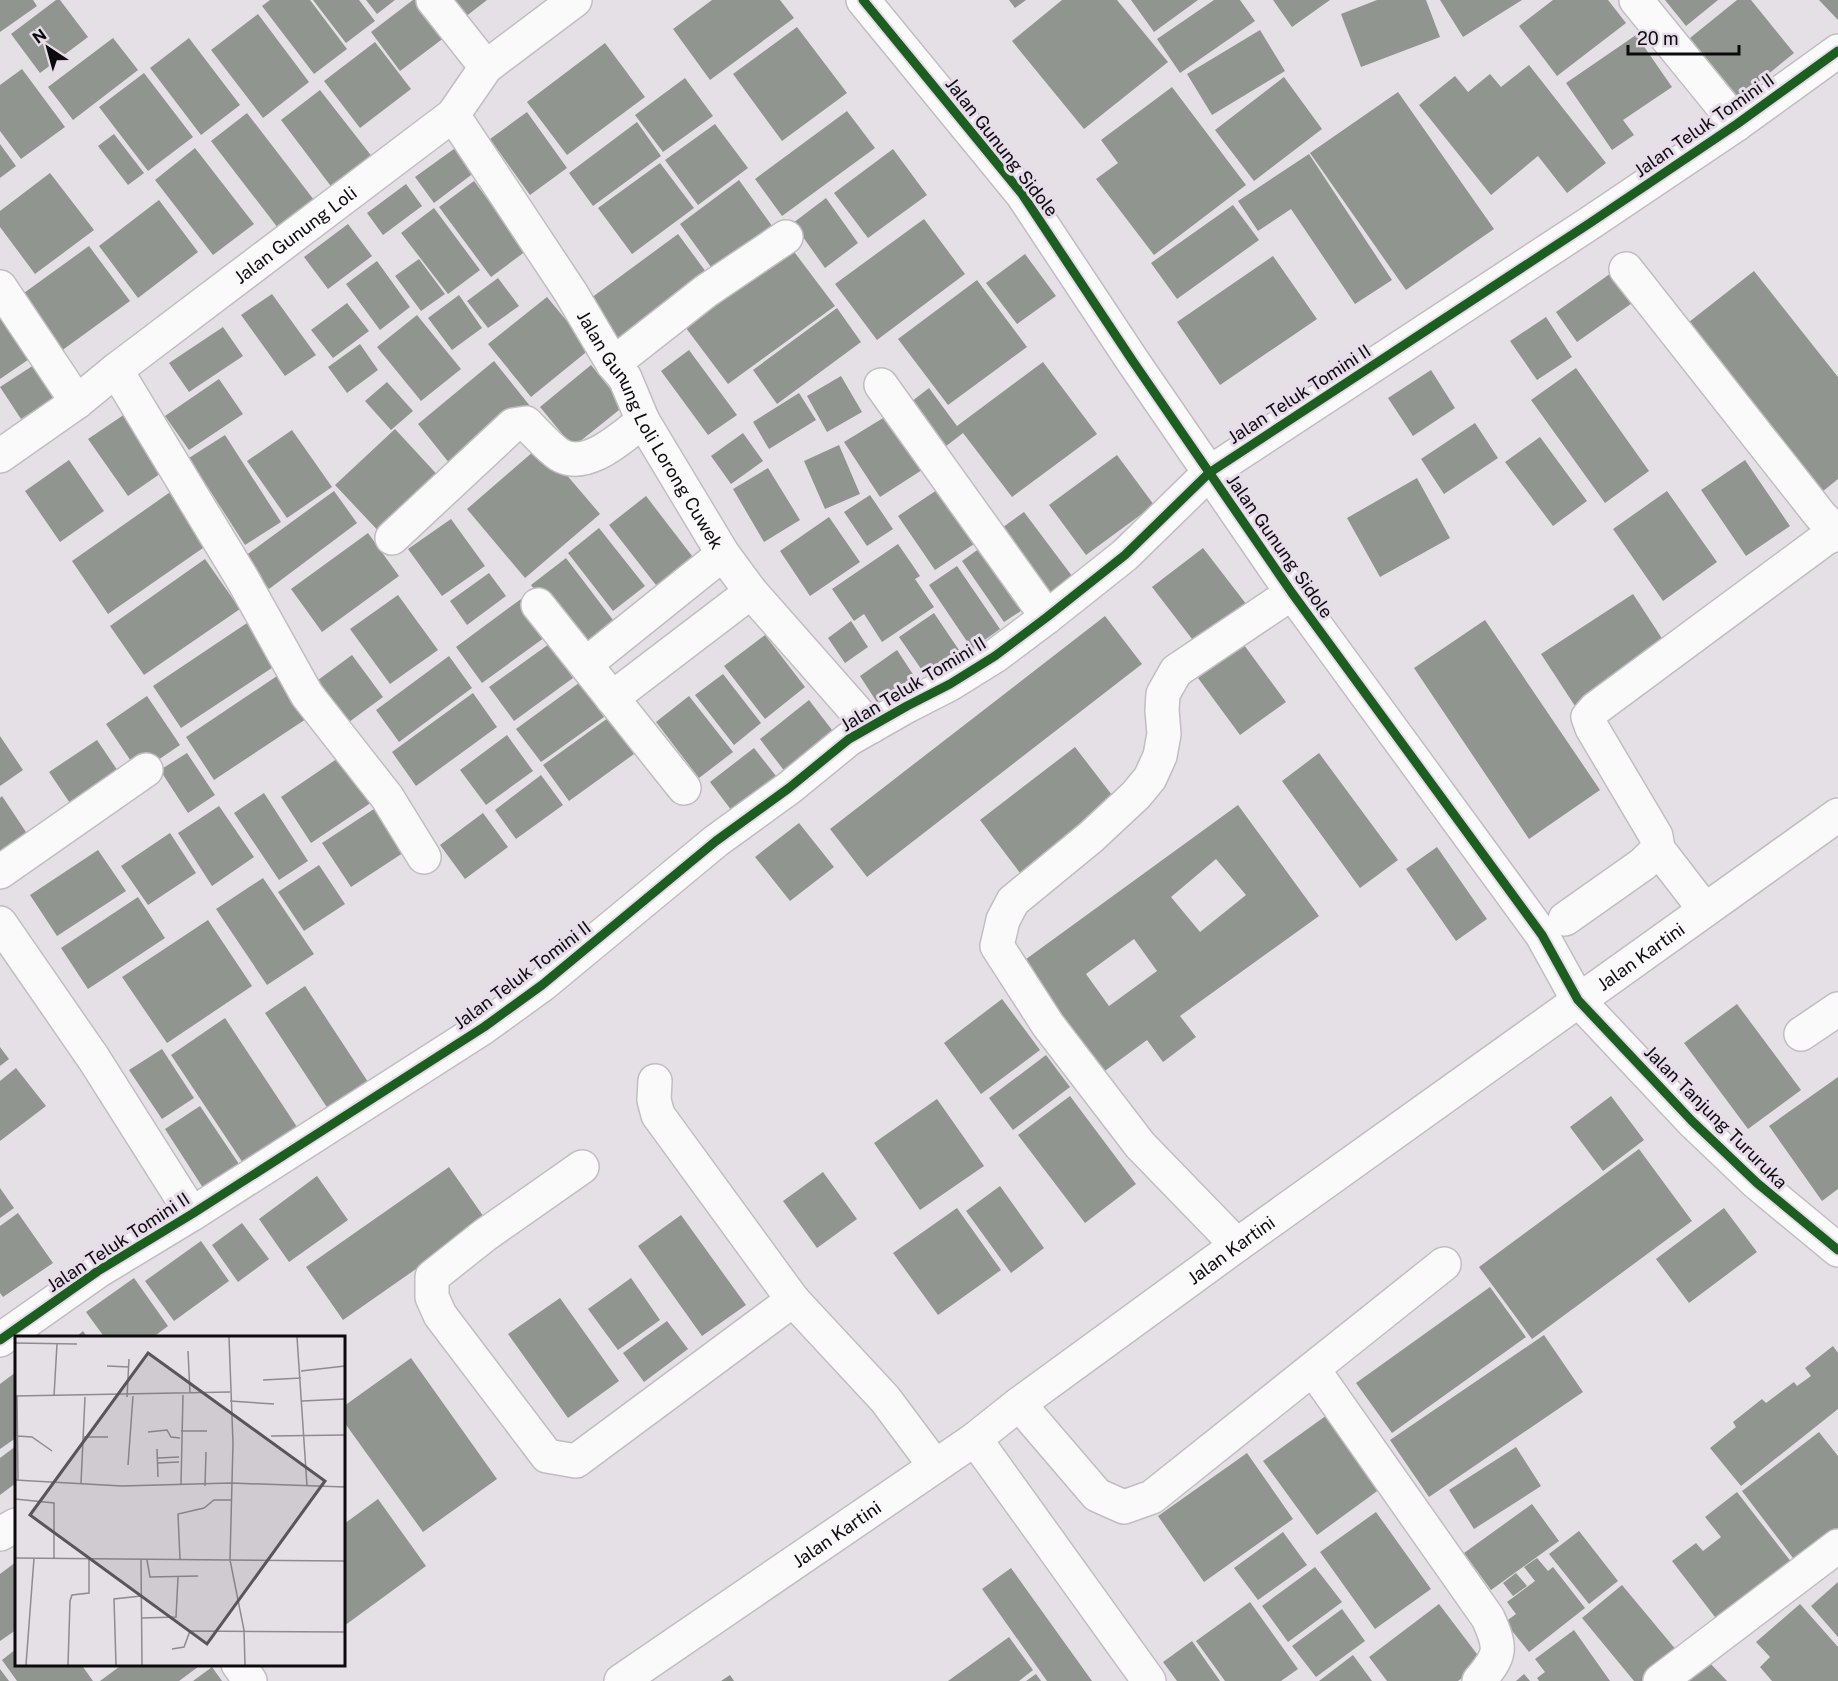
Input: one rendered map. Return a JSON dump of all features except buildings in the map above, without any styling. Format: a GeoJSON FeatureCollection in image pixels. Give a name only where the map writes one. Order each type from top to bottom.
{"type":"FeatureCollection","features":[{"type":"Feature","properties":{"kind":"street"},"geometry":{"type":"LineString","coordinates":[[433,0],[486,67]]}},
{"type":"Feature","properties":{"kind":"street","name":"Jalan Gunung Loli"},"geometry":{"type":"LineString","coordinates":[[0,456],[77,402],[453,115],[486,67],[575,0]]}},
{"type":"Feature","properties":{"kind":"street","name":"Jalan Gunung Sidole"},"geometry":{"type":"LineString","coordinates":[[862,0],[1022,194],[1132,360],[1292,593],[1542,935],[1578,1000]]}},
{"type":"Feature","properties":{"kind":"street"},"geometry":{"type":"LineString","coordinates":[[1636,0],[1737,124]]}},
{"type":"Feature","properties":{"kind":"street","name":"Jalan Teluk Tomini II"},"geometry":{"type":"LineString","coordinates":[[0,1340],[98,1271],[192,1214],[484,1027],[550,978],[716,841],[789,788],[849,739],[995,656],[1047,617],[1125,555],[1209,473],[1590,223],[1737,124],[1838,51]]}},
{"type":"Feature","properties":{"kind":"street","name":"Jalan Gunung Loli Lorong Cuwek"},"geometry":{"type":"LineString","coordinates":[[453,115],[571,293],[613,364],[626,378],[644,422],[723,554],[751,592],[870,727]]}},
{"type":"Feature","properties":{"kind":"street"},"geometry":{"type":"LineString","coordinates":[[613,364],[706,291],[786,237]]}},
{"type":"Feature","properties":{"kind":"street"},"geometry":{"type":"LineString","coordinates":[[1626,269],[1837,534],[1826,538],[1595,709],[1588,717],[1592,728],[1656,836],[1658,849],[1705,910]]}},
{"type":"Feature","properties":{"kind":"street"},"geometry":{"type":"LineString","coordinates":[[0,287],[77,402]]}},
{"type":"Feature","properties":{"kind":"street"},"geometry":{"type":"LineString","coordinates":[[116,370],[243,580],[307,695],[387,797],[424,857]]}},
{"type":"Feature","properties":{"kind":"street"},"geometry":{"type":"LineString","coordinates":[[881,385],[1047,617]]}},
{"type":"Feature","properties":{"kind":"street"},"geometry":{"type":"LineString","coordinates":[[392,538],[513,425],[526,423],[561,456],[579,459],[595,456],[644,422]]}},
{"type":"Feature","properties":{"kind":"street"},"geometry":{"type":"LineString","coordinates":[[586,664],[723,554]]}},
{"type":"Feature","properties":{"kind":"street"},"geometry":{"type":"LineString","coordinates":[[612,698],[751,592]]}},
{"type":"Feature","properties":{"kind":"street"},"geometry":{"type":"LineString","coordinates":[[1237,1245],[1140,1145],[1048,1025],[997,946],[1003,920],[1013,901],[1091,837],[1136,795],[1150,778],[1160,756],[1164,734],[1163,694],[1176,670],[1292,593]]}},
{"type":"Feature","properties":{"kind":"street"},"geometry":{"type":"LineString","coordinates":[[538,604],[684,788]]}},
{"type":"Feature","properties":{"kind":"street"},"geometry":{"type":"LineString","coordinates":[[0,872],[146,770]]}},
{"type":"Feature","properties":{"kind":"street","name":"Jalan Kartini"},"geometry":{"type":"LineString","coordinates":[[621,1681],[975,1439],[1019,1404],[1237,1245],[1838,815]]}},
{"type":"Feature","properties":{"kind":"street"},"geometry":{"type":"LineString","coordinates":[[1565,919],[1643,864],[1658,849]]}},
{"type":"Feature","properties":{"kind":"street"},"geometry":{"type":"LineString","coordinates":[[0,923],[94,1059],[192,1214]]}},
{"type":"Feature","properties":{"kind":"street","name":"Jalan Tanjung Tururuka"},"geometry":{"type":"LineString","coordinates":[[1578,1000],[1692,1121],[1757,1184],[1838,1250]]}},
{"type":"Feature","properties":{"kind":"street"},"geometry":{"type":"LineString","coordinates":[[1802,1035],[1838,1009]]}},
{"type":"Feature","properties":{"kind":"street"},"geometry":{"type":"LineString","coordinates":[[656,1081],[654,1100],[658,1115],[793,1300],[885,1399],[935,1466]]}},
{"type":"Feature","properties":{"kind":"street"},"geometry":{"type":"LineString","coordinates":[[582,1167],[485,1235],[432,1277],[432,1297],[440,1316],[547,1456],[576,1461],[793,1300]]}},
{"type":"Feature","properties":{"kind":"street"},"geometry":{"type":"LineString","coordinates":[[1019,1404],[1097,1495],[1124,1507],[1152,1497],[1444,1264]]}},
{"type":"Feature","properties":{"kind":"street"},"geometry":{"type":"LineString","coordinates":[[1313,1369],[1488,1618],[1496,1636],[1498,1652],[1491,1667],[1479,1681]]}},
{"type":"Feature","properties":{"kind":"street"},"geometry":{"type":"LineString","coordinates":[[975,1439],[1149,1681]]}},
{"type":"Feature","properties":{"kind":"street"},"geometry":{"type":"LineString","coordinates":[[0,1534],[15,1526]]}},
{"type":"Feature","properties":{"kind":"street"},"geometry":{"type":"LineString","coordinates":[[1660,1681],[1838,1546]]}},
{"type":"Feature","properties":{"kind":"street"},"geometry":{"type":"LineString","coordinates":[[239,1666],[250,1681]]}},
{"type":"Feature","properties":{"kind":"cycle path"},"geometry":{"type":"LineString","coordinates":[[863,0],[1022,194],[1132,360],[1292,593],[1542,935],[1578,1000],[1692,1121],[1757,1183],[1838,1250]]}},
{"type":"Feature","properties":{"kind":"cycle path"},"geometry":{"type":"LineString","coordinates":[[0,1340],[98,1271],[192,1214],[484,1027],[542,985],[716,841],[789,788],[849,739],[950,684],[995,656],[1047,617],[1125,555],[1209,473],[1590,223],[1737,124],[1838,51]]}}]}
